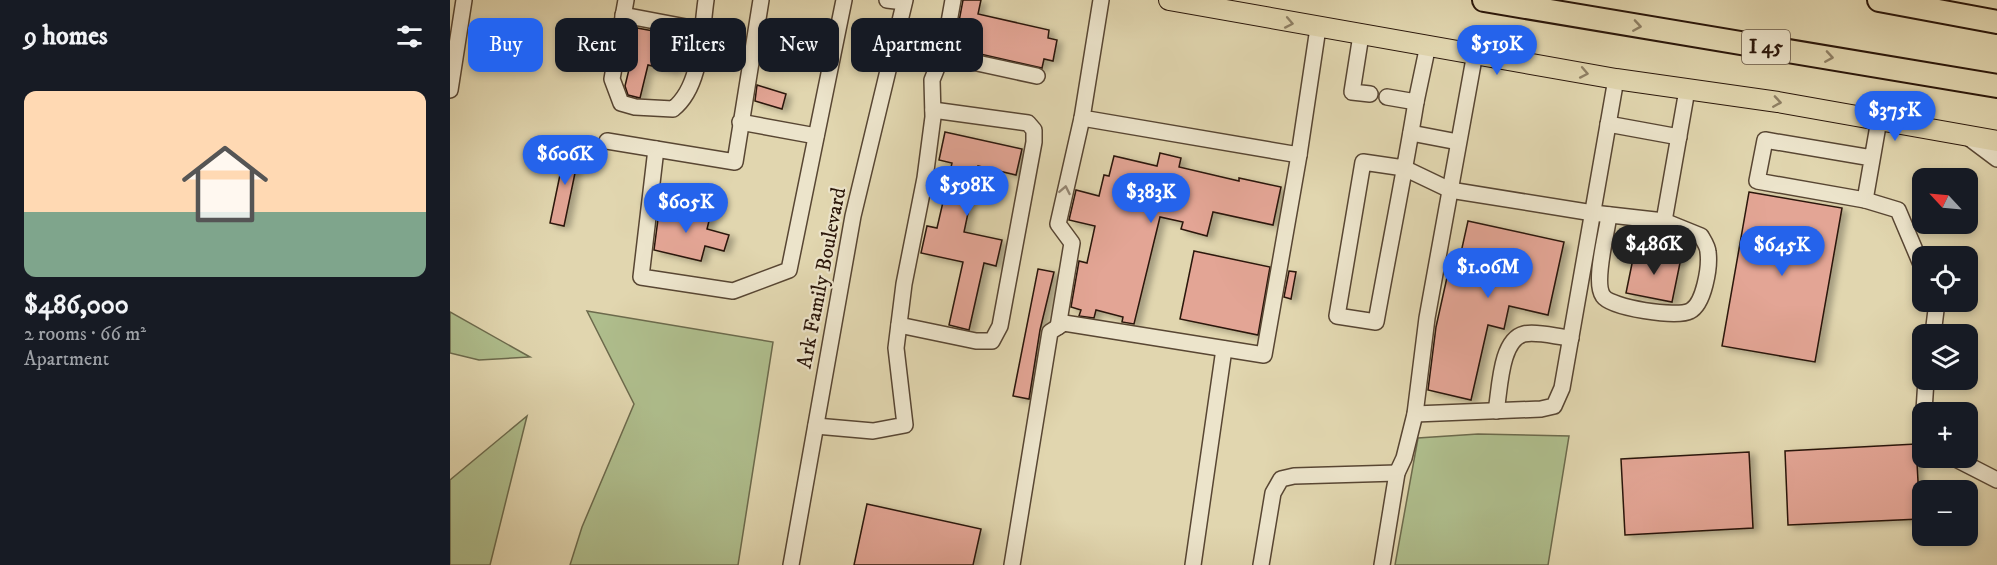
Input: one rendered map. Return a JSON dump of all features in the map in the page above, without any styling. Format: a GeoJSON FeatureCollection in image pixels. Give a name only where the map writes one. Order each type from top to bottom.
{"type":"FeatureCollection","features":[{"type":"Feature","properties":{"kind":"highway","name":"I 45"},"geometry":{"type":"LineString","coordinates":[[1484,0],[1997,86]]}},
{"type":"Feature","properties":{"kind":"highway"},"geometry":{"type":"LineString","coordinates":[[1879,0],[1989,20]]}},
{"type":"Feature","properties":{"kind":"main road"},"geometry":{"type":"LineString","coordinates":[[1169,0],[1616,79],[1997,141]]}},
{"type":"Feature","properties":{"kind":"main road"},"geometry":{"type":"LineString","coordinates":[[1966,136],[1997,128]]}},
{"type":"Feature","properties":{"kind":"street"},"geometry":{"type":"LineString","coordinates":[[450,90],[464,0]]}},
{"type":"Feature","properties":{"kind":"street"},"geometry":{"type":"LineString","coordinates":[[704,18],[706,0]]}},
{"type":"Feature","properties":{"kind":"street"},"geometry":{"type":"LineString","coordinates":[[607,141],[735,162],[761,0]]}},
{"type":"Feature","properties":{"kind":"street"},"geometry":{"type":"LineString","coordinates":[[656,149],[641,277],[733,291],[789,270],[843,0]]}},
{"type":"Feature","properties":{"kind":"street"},"geometry":{"type":"LineString","coordinates":[[887,0],[904,1]]}},
{"type":"Feature","properties":{"kind":"street"},"geometry":{"type":"LineString","coordinates":[[950,18],[953,0]]}},
{"type":"Feature","properties":{"kind":"street"},"geometry":{"type":"LineString","coordinates":[[1058,327],[1072,243],[1058,225],[1082,118],[1101,0]]}},
{"type":"Feature","properties":{"kind":"street","name":"Ark Family Boulevard"},"geometry":{"type":"LineString","coordinates":[[791,565],[853,216],[904,1]]}},
{"type":"Feature","properties":{"kind":"street"},"geometry":{"type":"LineString","coordinates":[[660,18],[625,8],[612,80],[621,103],[635,107],[673,109],[682,102],[692,82],[694,72]]}},
{"type":"Feature","properties":{"kind":"street"},"geometry":{"type":"LineString","coordinates":[[1012,565],[1050,332],[1064,323],[1264,355],[1299,155],[1318,28]]}},
{"type":"Feature","properties":{"kind":"street"},"geometry":{"type":"LineString","coordinates":[[1361,34],[1352,92],[1370,94]]}},
{"type":"Feature","properties":{"kind":"street"},"geometry":{"type":"LineString","coordinates":[[1428,45],[1416,102],[1411,133],[1404,168],[1376,322],[1337,316],[1363,162],[1404,168],[1450,190],[1593,213],[1664,221],[1701,236],[1709,250],[1700,302],[1691,311],[1676,315],[1613,303],[1603,296],[1598,282],[1610,215]]}},
{"type":"Feature","properties":{"kind":"street"},"geometry":{"type":"LineString","coordinates":[[1382,565],[1397,472],[1404,458],[1415,414],[1427,318],[1475,53]]}},
{"type":"Feature","properties":{"kind":"street"},"geometry":{"type":"LineString","coordinates":[[983,65],[1037,76]]}},
{"type":"Feature","properties":{"kind":"street"},"geometry":{"type":"LineString","coordinates":[[816,426],[873,431],[905,425],[896,348],[904,284],[925,178],[933,110],[932,80],[935,72]]}},
{"type":"Feature","properties":{"kind":"street"},"geometry":{"type":"LineString","coordinates":[[1415,414],[1554,406],[1562,388],[1616,79]]}},
{"type":"Feature","properties":{"kind":"street"},"geometry":{"type":"LineString","coordinates":[[1664,221],[1687,90]]}},
{"type":"Feature","properties":{"kind":"street"},"geometry":{"type":"LineString","coordinates":[[1388,97],[1416,102]]}},
{"type":"Feature","properties":{"kind":"street"},"geometry":{"type":"LineString","coordinates":[[899,325],[976,341],[992,342],[1000,326],[1034,142],[1033,126],[1028,123],[933,110]]}},
{"type":"Feature","properties":{"kind":"street"},"geometry":{"type":"LineString","coordinates":[[1082,118],[1299,155]]}},
{"type":"Feature","properties":{"kind":"street"},"geometry":{"type":"LineString","coordinates":[[1865,200],[1879,120]]}},
{"type":"Feature","properties":{"kind":"street"},"geometry":{"type":"LineString","coordinates":[[740,122],[816,136]]}},
{"type":"Feature","properties":{"kind":"street"},"geometry":{"type":"LineString","coordinates":[[1608,124],[1679,137]]}},
{"type":"Feature","properties":{"kind":"street"},"geometry":{"type":"LineString","coordinates":[[1411,133],[1458,142]]}},
{"type":"Feature","properties":{"kind":"street"},"geometry":{"type":"LineString","coordinates":[[1966,136],[1997,159]]}},
{"type":"Feature","properties":{"kind":"street"},"geometry":{"type":"LineString","coordinates":[[1872,158],[1765,140],[1757,181],[1865,200],[1898,210],[1913,246]]}},
{"type":"Feature","properties":{"kind":"street"},"geometry":{"type":"LineString","coordinates":[[1496,411],[1507,348],[1514,338],[1525,334],[1571,338]]}},
{"type":"Feature","properties":{"kind":"street"},"geometry":{"type":"LineString","coordinates":[[1193,565],[1224,349]]}},
{"type":"Feature","properties":{"kind":"street"},"geometry":{"type":"LineString","coordinates":[[1974,468],[1997,480]]}},
{"type":"Feature","properties":{"kind":"street"},"geometry":{"type":"LineString","coordinates":[[1261,565],[1273,494],[1281,479],[1294,476],[1397,472]]}},
{"type":"Feature","properties":{"kind":"green space"},"geometry":{"type":"Polygon","coordinates":[[[587,311],[773,342],[738,565],[570,565],[582,527],[634,404],[587,311]]]}},
{"type":"Feature","properties":{"kind":"green space"},"geometry":{"type":"Polygon","coordinates":[[[450,312],[530,357],[479,360],[450,353],[450,312]]]}},
{"type":"Feature","properties":{"kind":"green space"},"geometry":{"type":"Polygon","coordinates":[[[527,416],[490,565],[450,565],[450,480],[527,416]]]}},
{"type":"Feature","properties":{"kind":"green space"},"geometry":{"type":"Polygon","coordinates":[[[1478,434],[1569,436],[1548,565],[1395,565],[1418,438],[1478,434]]]}},
{"type":"Feature","properties":{"kind":"building"},"geometry":{"type":"Polygon","coordinates":[[[963,0],[981,0],[978,14],[1049,30],[1048,38],[1057,40],[1053,61],[1044,59],[1042,68],[983,55],[983,18],[960,18],[963,0]]]}},
{"type":"Feature","properties":{"kind":"building"},"geometry":{"type":"Polygon","coordinates":[[[638,28],[650,30],[650,65],[648,65],[640,98],[628,95],[625,86],[628,72],[638,72],[638,28]]]}},
{"type":"Feature","properties":{"kind":"building"},"geometry":{"type":"Polygon","coordinates":[[[757,85],[786,94],[782,109],[755,101],[757,85]]]}},
{"type":"Feature","properties":{"kind":"building"},"geometry":{"type":"Polygon","coordinates":[[[945,132],[1022,149],[1016,175],[978,166],[964,232],[1002,240],[996,266],[984,263],[969,330],[949,325],[963,262],[921,253],[927,226],[937,228],[952,163],[939,160],[945,132]]]}},
{"type":"Feature","properties":{"kind":"building"},"geometry":{"type":"Polygon","coordinates":[[[566,146],[580,149],[564,226],[550,223],[566,146]]]}},
{"type":"Feature","properties":{"kind":"building"},"geometry":{"type":"Polygon","coordinates":[[[1160,153],[1181,158],[1179,167],[1239,181],[1239,178],[1281,187],[1273,225],[1213,212],[1207,236],[1181,229],[1183,222],[1160,217],[1134,324],[1122,322],[1123,317],[1096,310],[1094,318],[1079,316],[1081,310],[1071,307],[1079,261],[1087,263],[1095,226],[1069,220],[1076,190],[1099,196],[1104,175],[1109,176],[1114,156],[1157,166],[1160,153]]]}},
{"type":"Feature","properties":{"kind":"building"},"geometry":{"type":"Polygon","coordinates":[[[1749,192],[1842,208],[1815,362],[1722,346],[1749,192]]]}},
{"type":"Feature","properties":{"kind":"building"},"geometry":{"type":"Polygon","coordinates":[[[660,204],[710,217],[707,229],[729,235],[724,251],[705,246],[701,261],[654,250],[660,204]]]}},
{"type":"Feature","properties":{"kind":"building"},"geometry":{"type":"Polygon","coordinates":[[[1468,221],[1564,242],[1548,315],[1509,306],[1504,329],[1488,325],[1471,400],[1428,390],[1436,327],[1450,264],[1458,266],[1468,221]]]}},
{"type":"Feature","properties":{"kind":"building"},"geometry":{"type":"Polygon","coordinates":[[[1635,249],[1681,258],[1672,302],[1626,293],[1635,249]]]}},
{"type":"Feature","properties":{"kind":"building"},"geometry":{"type":"Polygon","coordinates":[[[1194,251],[1270,267],[1258,335],[1180,319],[1194,251]]]}},
{"type":"Feature","properties":{"kind":"building"},"geometry":{"type":"Polygon","coordinates":[[[1038,269],[1054,272],[1040,330],[1029,399],[1013,396],[1038,269]]]}},
{"type":"Feature","properties":{"kind":"building"},"geometry":{"type":"Polygon","coordinates":[[[1289,271],[1296,272],[1291,299],[1284,297],[1289,271]]]}},
{"type":"Feature","properties":{"kind":"building"},"geometry":{"type":"Polygon","coordinates":[[[1912,444],[1912,468],[1917,468],[1918,480],[1912,480],[1912,519],[1788,525],[1785,451],[1912,444]]]}},
{"type":"Feature","properties":{"kind":"building"},"geometry":{"type":"Polygon","coordinates":[[[1749,452],[1753,528],[1625,535],[1621,459],[1749,452]]]}},
{"type":"Feature","properties":{"kind":"building"},"geometry":{"type":"Polygon","coordinates":[[[867,504],[981,529],[973,565],[854,565],[867,504]]]}}]}
